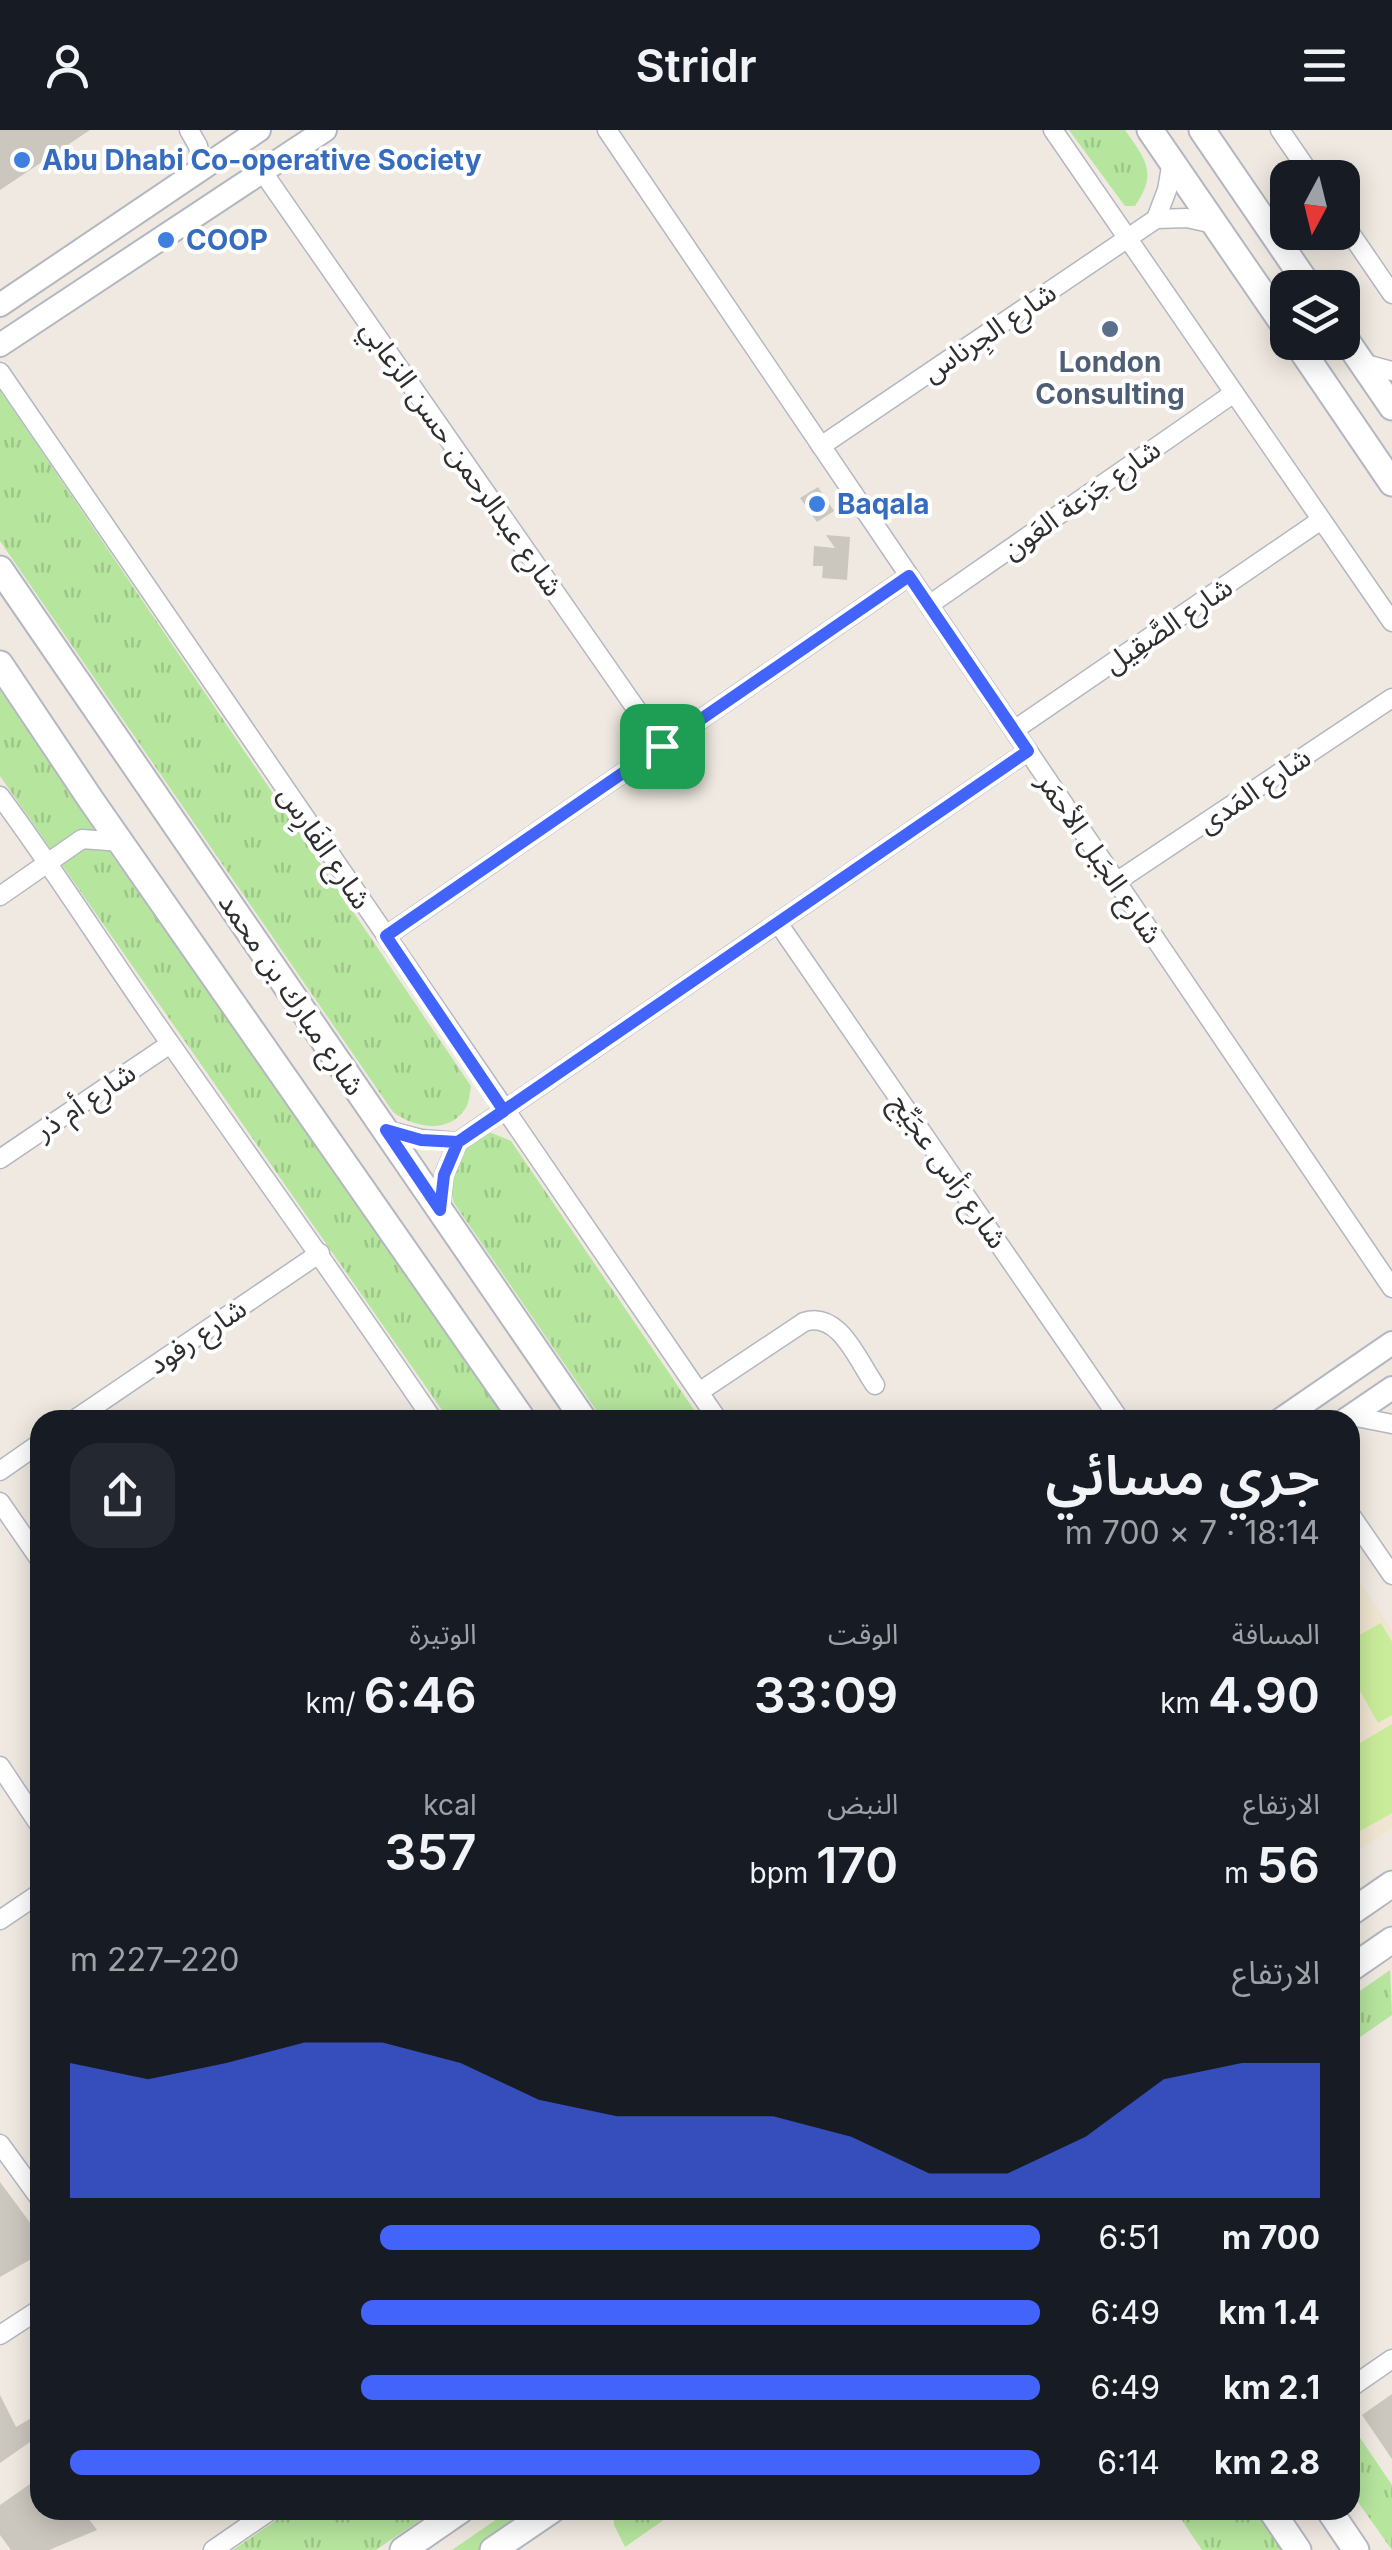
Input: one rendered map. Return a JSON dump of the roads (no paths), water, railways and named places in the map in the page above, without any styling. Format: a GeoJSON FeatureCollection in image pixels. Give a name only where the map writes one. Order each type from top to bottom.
{"type":"FeatureCollection","features":[{"type":"Feature","properties":{"kind":"main road"},"geometry":{"type":"LineString","coordinates":[[1150,130],[1270,304]]}},
{"type":"Feature","properties":{"kind":"main road"},"geometry":{"type":"LineString","coordinates":[[1202,130],[1298,270]]}},
{"type":"Feature","properties":{"kind":"main road"},"geometry":{"type":"LineString","coordinates":[[1308,360],[1392,483]]}},
{"type":"Feature","properties":{"kind":"main road"},"geometry":{"type":"LineString","coordinates":[[1360,360],[1392,407]]}},
{"type":"Feature","properties":{"kind":"main road","name":"شارع مبارك بن محمد"},"geometry":{"type":"LineString","coordinates":[[0,569],[577,1410]]}},
{"type":"Feature","properties":{"kind":"main road","name":"شارع مبارك بن محمد"},"geometry":{"type":"LineString","coordinates":[[0,664],[516,1410]]}},
{"type":"Feature","properties":{"kind":"main road"},"geometry":{"type":"LineString","coordinates":[[1360,1906],[1392,1884]]}},
{"type":"Feature","properties":{"kind":"main road"},"geometry":{"type":"LineString","coordinates":[[1360,1963],[1391,1943]]}},
{"type":"Feature","properties":{"kind":"main road"},"geometry":{"type":"LineString","coordinates":[[403,2550],[444,2520]]}},
{"type":"Feature","properties":{"kind":"main road"},"geometry":{"type":"LineString","coordinates":[[494,2550],[538,2520]]}},
{"type":"Feature","properties":{"kind":"main road"},"geometry":{"type":"LineString","coordinates":[[1278,2520],[1298,2550]]}},
{"type":"Feature","properties":{"kind":"main road"},"geometry":{"type":"LineString","coordinates":[[1336,2520],[1356,2550]]}},
{"type":"Feature","properties":{"kind":"street"},"geometry":{"type":"LineString","coordinates":[[188,130],[198,146],[202,168]]}},
{"type":"Feature","properties":{"kind":"street"},"geometry":{"type":"LineString","coordinates":[[0,305],[259,130]]}},
{"type":"Feature","properties":{"kind":"street"},"geometry":{"type":"LineString","coordinates":[[0,345],[324,130]]}},
{"type":"Feature","properties":{"kind":"street","name":"شارع الجَبل الأحمَر"},"geometry":{"type":"LineString","coordinates":[[607,130],[1392,1288]]}},
{"type":"Feature","properties":{"kind":"street"},"geometry":{"type":"LineString","coordinates":[[1053,130],[1392,622]]}},
{"type":"Feature","properties":{"kind":"street"},"geometry":{"type":"LineString","coordinates":[[1290,133],[1303,160]]}},
{"type":"Feature","properties":{"kind":"street"},"geometry":{"type":"LineString","coordinates":[[1172,161],[1168,190],[1156,219],[1186,218],[1214,224]]}},
{"type":"Feature","properties":{"kind":"street","name":"شارع عبدالرحمن حسن الزعابي"},"geometry":{"type":"LineString","coordinates":[[262,171],[662,746]]}},
{"type":"Feature","properties":{"kind":"street","name":"شارع الجِرناس"},"geometry":{"type":"LineString","coordinates":[[821,446],[1156,219]]}},
{"type":"Feature","properties":{"kind":"street"},"geometry":{"type":"LineString","coordinates":[[1360,248],[1392,294]]}},
{"type":"Feature","properties":{"kind":"street"},"geometry":{"type":"LineString","coordinates":[[1362,363],[1392,371]]}},
{"type":"Feature","properties":{"kind":"street","name":"شارع الفَارِس"},"geometry":{"type":"LineString","coordinates":[[0,372],[711,1410]]}},
{"type":"Feature","properties":{"kind":"street","name":"شارع جَزعة العَون"},"geometry":{"type":"LineString","coordinates":[[929,605],[1234,393]]}},
{"type":"Feature","properties":{"kind":"street","name":"شارع الصَّقِيل"},"geometry":{"type":"LineString","coordinates":[[1014,730],[1322,520]]}},
{"type":"Feature","properties":{"kind":"street"},"geometry":{"type":"LineString","coordinates":[[386,936],[909,576]]}},
{"type":"Feature","properties":{"kind":"street","name":"شارع المَدى"},"geometry":{"type":"LineString","coordinates":[[1116,882],[1392,698]]}},
{"type":"Feature","properties":{"kind":"street"},"geometry":{"type":"LineString","coordinates":[[440,1210],[444,1175],[458,1142],[1028,751]]}},
{"type":"Feature","properties":{"kind":"street"},"geometry":{"type":"LineString","coordinates":[[0,796],[426,1410]]}},
{"type":"Feature","properties":{"kind":"street"},"geometry":{"type":"LineString","coordinates":[[0,896],[82,839],[91,800]]}},
{"type":"Feature","properties":{"kind":"street"},"geometry":{"type":"LineString","coordinates":[[82,839],[121,842]]}},
{"type":"Feature","properties":{"kind":"street","name":"شارع رَأس عجَيِّج"},"geometry":{"type":"LineString","coordinates":[[778,923],[1113,1410]]}},
{"type":"Feature","properties":{"kind":"street","name":"شارع أم ذر"},"geometry":{"type":"LineString","coordinates":[[0,1158],[170,1044]]}},
{"type":"Feature","properties":{"kind":"street"},"geometry":{"type":"LineString","coordinates":[[386,1130],[421,1140],[458,1142]]}},
{"type":"Feature","properties":{"kind":"street","name":"شارع رفود"},"geometry":{"type":"LineString","coordinates":[[89,1410],[320,1253]]}},
{"type":"Feature","properties":{"kind":"street"},"geometry":{"type":"LineString","coordinates":[[698,1392],[804,1322],[817,1319],[835,1327],[875,1385]]}},
{"type":"Feature","properties":{"kind":"street"},"geometry":{"type":"LineString","coordinates":[[1295,1410],[1392,1343]]}},
{"type":"Feature","properties":{"kind":"street"},"geometry":{"type":"LineString","coordinates":[[1360,1410],[1392,1388]]}},
{"type":"Feature","properties":{"kind":"street"},"geometry":{"type":"LineString","coordinates":[[1360,1420],[1392,1424]]}},
{"type":"Feature","properties":{"kind":"street"},"geometry":{"type":"LineString","coordinates":[[0,1470],[30,1450]]}},
{"type":"Feature","properties":{"kind":"street"},"geometry":{"type":"LineString","coordinates":[[0,1502],[30,1546]]}},
{"type":"Feature","properties":{"kind":"street"},"geometry":{"type":"LineString","coordinates":[[1360,1529],[1392,1575]]}},
{"type":"Feature","properties":{"kind":"street"},"geometry":{"type":"LineString","coordinates":[[0,1766],[30,1811]]}},
{"type":"Feature","properties":{"kind":"street"},"geometry":{"type":"LineString","coordinates":[[0,1920],[30,1900]]}},
{"type":"Feature","properties":{"kind":"street"},"geometry":{"type":"LineString","coordinates":[[0,2144],[30,2185]]}},
{"type":"Feature","properties":{"kind":"street"},"geometry":{"type":"LineString","coordinates":[[0,2335],[30,2315]]}},
{"type":"Feature","properties":{"kind":"street"},"geometry":{"type":"LineString","coordinates":[[1360,2381],[1392,2359]]}},
{"type":"Feature","properties":{"kind":"street"},"geometry":{"type":"LineString","coordinates":[[213,2550],[251,2520]]}},
{"type":"Feature","properties":{"kind":"place","name":"Abu Dhabi Co-operative Society"},"geometry":{"type":"Point","coordinates":[22,160]}},
{"type":"Feature","properties":{"kind":"place","name":"COOP"},"geometry":{"type":"Point","coordinates":[166,240]}},
{"type":"Feature","properties":{"kind":"place","name":"London Consulting"},"geometry":{"type":"Point","coordinates":[1110,329]}},
{"type":"Feature","properties":{"kind":"place","name":"Baqala"},"geometry":{"type":"Point","coordinates":[817,504]}}]}
